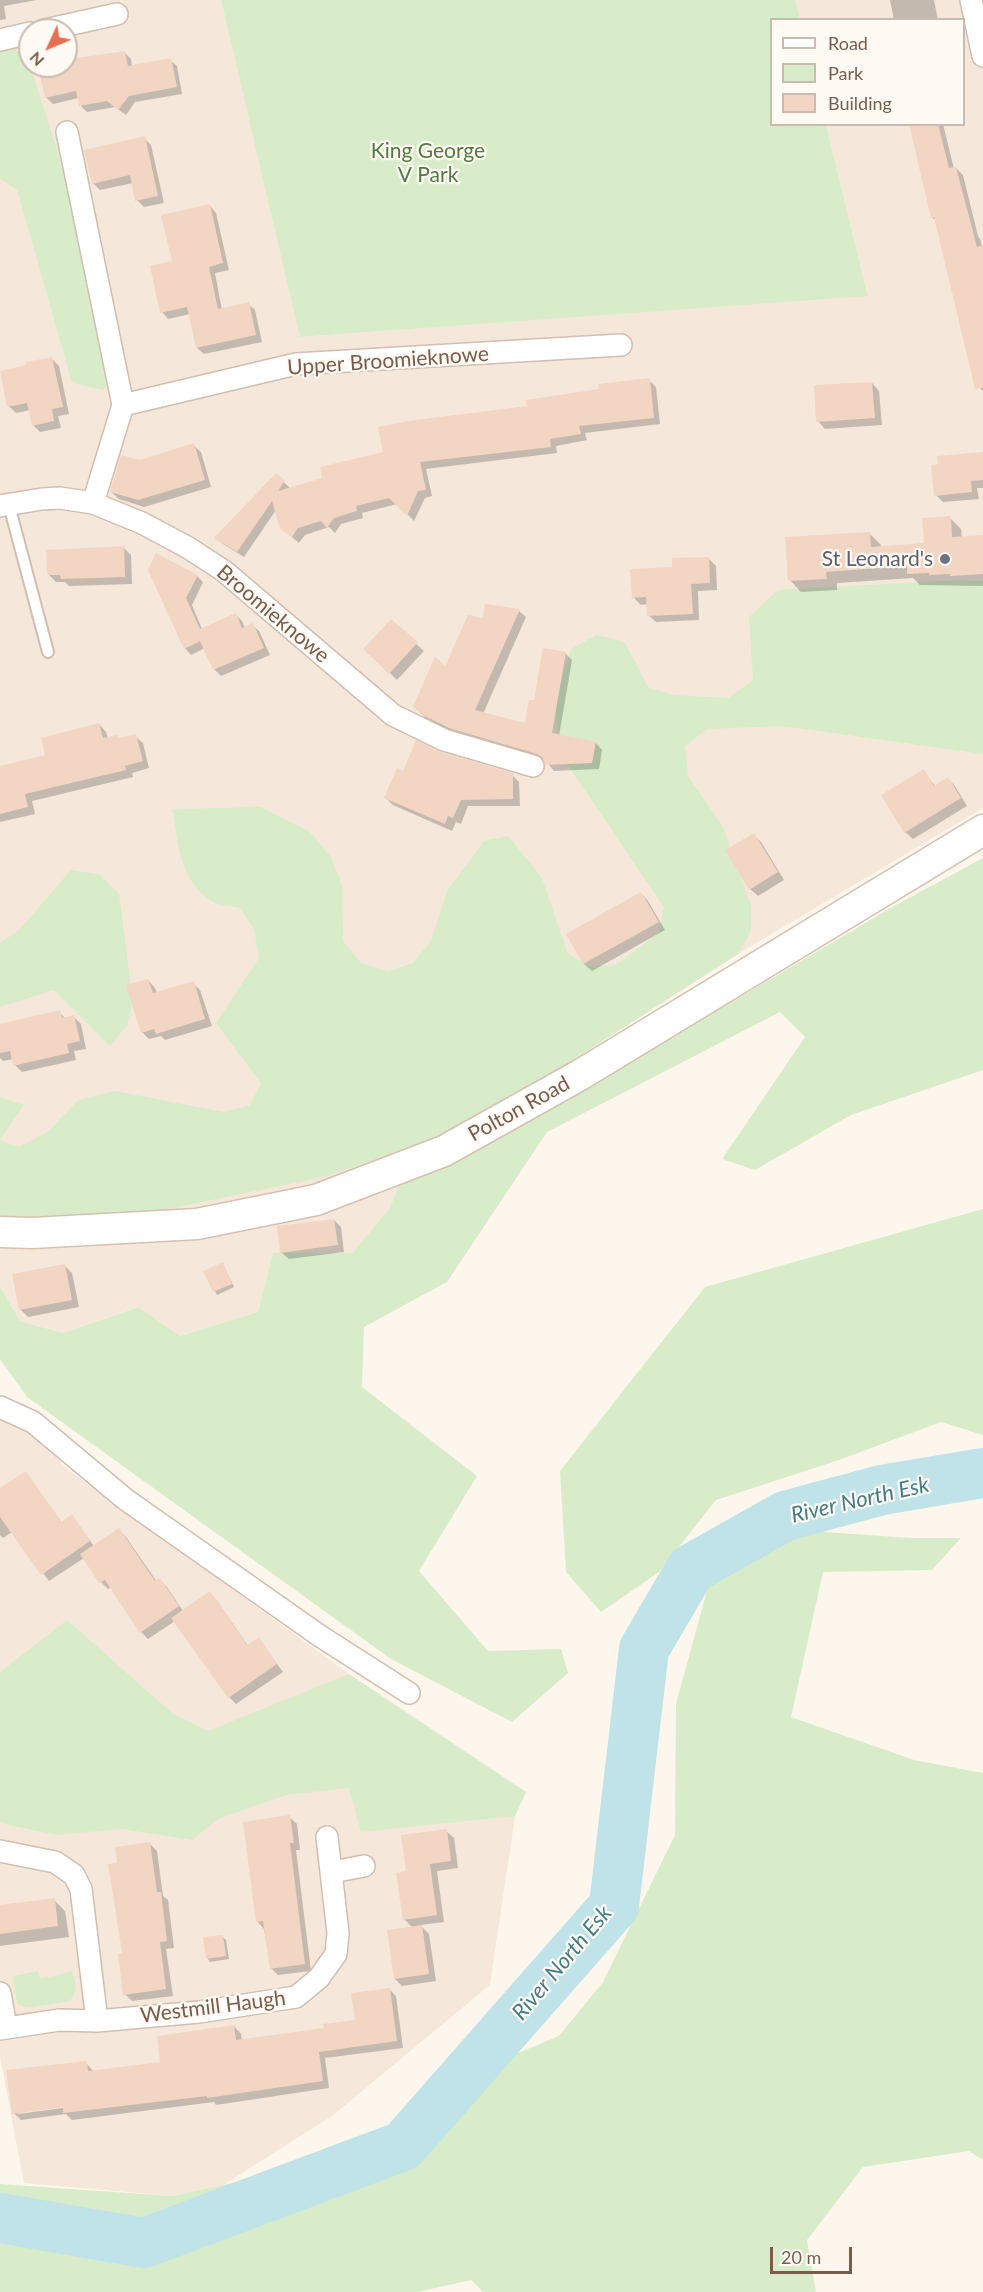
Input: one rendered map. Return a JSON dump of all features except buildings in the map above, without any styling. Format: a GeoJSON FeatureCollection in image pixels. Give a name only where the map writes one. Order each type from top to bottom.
{"type":"FeatureCollection","features":[{"type":"Feature","properties":{"kind":"street"},"geometry":{"type":"LineString","coordinates":[[971,0],[983,56]]}},
{"type":"Feature","properties":{"kind":"street"},"geometry":{"type":"LineString","coordinates":[[78,23],[117,14]]}},
{"type":"Feature","properties":{"kind":"street"},"geometry":{"type":"LineString","coordinates":[[0,40],[18,36]]}},
{"type":"Feature","properties":{"kind":"street"},"geometry":{"type":"LineString","coordinates":[[67,132],[123,405],[93,503]]}},
{"type":"Feature","properties":{"kind":"street","name":"Upper Broomieknowe"},"geometry":{"type":"LineString","coordinates":[[123,405],[296,364],[621,345]]}},
{"type":"Feature","properties":{"kind":"street","name":"Broomieknowe"},"geometry":{"type":"LineString","coordinates":[[4,505],[60,498],[93,503],[151,528],[187,547],[224,571],[393,715],[444,740],[533,766]]}},
{"type":"Feature","properties":{"kind":"street","name":"Polton Road"},"geometry":{"type":"LineString","coordinates":[[0,1232],[32,1233],[197,1224],[316,1200],[444,1151],[580,1075],[983,830]]}},
{"type":"Feature","properties":{"kind":"street"},"geometry":{"type":"LineString","coordinates":[[0,1407],[33,1422],[125,1499],[320,1636],[409,1693]]}},
{"type":"Feature","properties":{"kind":"street","name":"Westmill Haugh"},"geometry":{"type":"LineString","coordinates":[[0,1993],[3,2029],[59,2020],[97,2021],[199,2012],[296,1997],[319,1978],[336,1954],[338,1933],[327,1837]]}},
{"type":"Feature","properties":{"kind":"street"},"geometry":{"type":"LineString","coordinates":[[0,1851],[55,1862],[74,1875],[81,1889],[97,2021]]}},
{"type":"Feature","properties":{"kind":"street"},"geometry":{"type":"LineString","coordinates":[[332,1872],[364,1866]]}},
{"type":"Feature","properties":{"kind":"lane"},"geometry":{"type":"LineString","coordinates":[[4,505],[48,652]]}},
{"type":"Feature","properties":{"kind":"shaded area"},"geometry":{"type":"Polygon","coordinates":[[[0,0],[221,0],[301,337],[868,295],[826,126],[965,126],[965,18],[800,18],[795,0],[983,0],[983,808],[738,954],[469,1127],[395,1153],[399,1185],[390,1208],[352,1253],[273,1253],[258,1312],[180,1336],[137,1307],[63,1333],[20,1321],[0,1286],[0,0]]]}},
{"type":"Feature","properties":{"kind":"shaded area"},"geometry":{"type":"Polygon","coordinates":[[[0,1399],[67,1469],[349,1674],[526,1792],[515,1816],[490,1985],[332,2116],[223,2185],[172,2196],[24,2183],[0,2057],[0,1399]]]}},
{"type":"Feature","properties":{"kind":"green space","name":"King George V Park"},"geometry":{"type":"Polygon","coordinates":[[[221,0],[795,0],[800,18],[770,18],[770,126],[826,126],[868,296],[300,337],[221,0]]]}},
{"type":"Feature","properties":{"kind":"green space"},"geometry":{"type":"Polygon","coordinates":[[[0,34],[18,51],[18,78],[34,78],[125,363],[103,390],[72,383],[17,190],[0,179],[0,34]]]}},
{"type":"Feature","properties":{"kind":"green space"},"geometry":{"type":"Polygon","coordinates":[[[958,580],[983,581],[983,754],[783,726],[707,729],[685,746],[688,776],[723,827],[751,905],[751,931],[738,954],[469,1127],[324,1177],[158,1211],[31,1217],[0,1216],[0,1140],[19,1147],[49,1131],[78,1100],[115,1091],[224,1112],[250,1105],[261,1083],[216,1023],[259,958],[254,929],[240,908],[212,901],[193,883],[182,860],[173,809],[260,807],[309,831],[331,857],[342,885],[343,941],[361,963],[388,971],[413,963],[431,941],[448,890],[484,841],[508,836],[542,878],[568,954],[591,967],[617,964],[659,933],[664,907],[559,752],[554,703],[571,649],[596,635],[624,641],[648,687],[673,695],[728,698],[753,680],[749,617],[778,590],[958,580]]]}},
{"type":"Feature","properties":{"kind":"green space"},"geometry":{"type":"Polygon","coordinates":[[[983,858],[983,1070],[851,1115],[755,1170],[722,1159],[805,1037],[780,1012],[547,1132],[447,1282],[364,1327],[362,1387],[477,1476],[419,1571],[488,1651],[561,1649],[568,1673],[512,1722],[391,1659],[27,1397],[0,1359],[0,1286],[20,1321],[63,1333],[138,1307],[180,1336],[258,1312],[273,1253],[352,1253],[390,1208],[399,1185],[646,1053],[894,906],[983,858]]]}},
{"type":"Feature","properties":{"kind":"green space"},"geometry":{"type":"Polygon","coordinates":[[[71,870],[99,874],[119,894],[133,1001],[127,1025],[110,1046],[54,990],[0,1007],[0,943],[19,930],[71,870]]]}},
{"type":"Feature","properties":{"kind":"green space"},"geometry":{"type":"Polygon","coordinates":[[[0,1097],[24,1105],[0,1139],[0,1097]]]}},
{"type":"Feature","properties":{"kind":"green space"},"geometry":{"type":"Polygon","coordinates":[[[983,1209],[983,1435],[941,1422],[839,1460],[716,1500],[659,1572],[601,1612],[566,1572],[560,1471],[705,1287],[983,1209]]]}},
{"type":"Feature","properties":{"kind":"green space"},"geometry":{"type":"Polygon","coordinates":[[[795,1530],[912,1538],[961,1538],[932,1570],[823,1572],[791,1717],[914,1760],[983,1773],[983,2160],[969,2151],[863,2167],[807,2240],[816,2292],[483,2292],[471,2280],[418,2292],[0,2292],[0,2184],[172,2196],[441,2138],[501,2060],[559,2036],[603,1982],[675,1835],[676,1704],[708,1587],[795,1530]]]}},
{"type":"Feature","properties":{"kind":"green space"},"geometry":{"type":"Polygon","coordinates":[[[67,1620],[172,1713],[208,1731],[349,1674],[526,1792],[515,1816],[361,1832],[349,1788],[286,1795],[218,1819],[192,1840],[122,1829],[56,1835],[0,1823],[0,1672],[67,1620]]]}},
{"type":"Feature","properties":{"kind":"green space"},"geometry":{"type":"Polygon","coordinates":[[[38,1971],[40,1979],[73,1971],[76,1990],[70,2001],[26,2008],[17,2003],[13,1976],[38,1971]]]}},
{"type":"Feature","properties":{"kind":"waterway","name":"River North Esk"},"geometry":{"type":"LineString","coordinates":[[0,2218],[144,2243],[403,2146],[614,1906],[644,1649],[691,1569],[785,1516],[882,1490],[983,1473]]}},
{"type":"Feature","properties":{"kind":"place","name":"St Leonard's"},"geometry":{"type":"Point","coordinates":[945,559]}}]}
